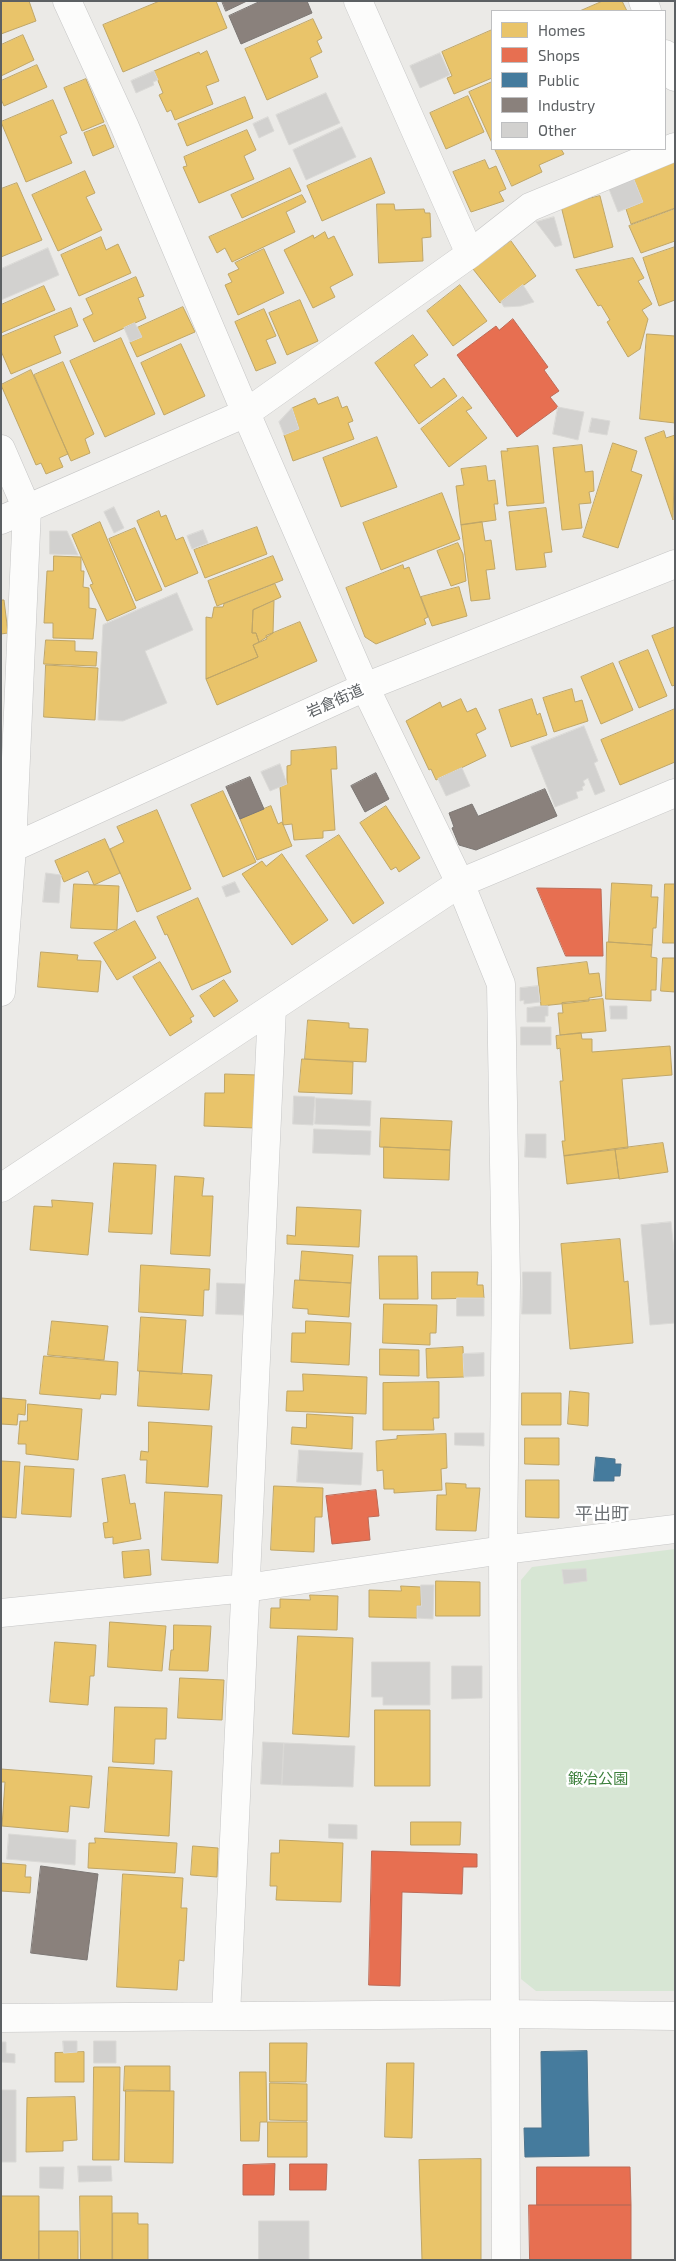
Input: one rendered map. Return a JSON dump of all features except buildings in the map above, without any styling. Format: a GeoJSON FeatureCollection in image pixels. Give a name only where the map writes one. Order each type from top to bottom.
{"type":"FeatureCollection","features":[{"type":"Feature","properties":{"kind":"street"},"geometry":{"type":"LineString","coordinates":[[67,1],[124,125],[365,687],[460,883],[501,984],[506,1281],[503,1550],[503,2014],[506,2260]]}},
{"type":"Feature","properties":{"kind":"street"},"geometry":{"type":"LineString","coordinates":[[358,1],[470,254]]}},
{"type":"Feature","properties":{"kind":"street"},"geometry":{"type":"LineString","coordinates":[[666,56],[675,77]]}},
{"type":"Feature","properties":{"kind":"street"},"geometry":{"type":"LineString","coordinates":[[1,520],[246,413],[470,254],[530,207],[675,147]]}},
{"type":"Feature","properties":{"kind":"street"},"geometry":{"type":"LineString","coordinates":[[1,449],[27,509],[7,850],[1,992]]}},
{"type":"Feature","properties":{"kind":"street","name":"岩倉街道"},"geometry":{"type":"LineString","coordinates":[[7,850],[365,687],[675,564]]}},
{"type":"Feature","properties":{"kind":"street"},"geometry":{"type":"LineString","coordinates":[[1,1188],[460,883],[675,793]]}},
{"type":"Feature","properties":{"kind":"street"},"geometry":{"type":"LineString","coordinates":[[226,2015],[246,1588],[257,1290],[272,1008]]}},
{"type":"Feature","properties":{"kind":"street"},"geometry":{"type":"LineString","coordinates":[[1,1613],[246,1588],[503,1550],[675,1529]]}},
{"type":"Feature","properties":{"kind":"street"},"geometry":{"type":"LineString","coordinates":[[1,2018],[503,2014],[675,2016]]}},
{"type":"Feature","properties":{"kind":"green space","name":"鍛冶公園"},"geometry":{"type":"Polygon","coordinates":[[[675,1549],[675,1991],[536,1991],[521,1979],[521,1580],[532,1567],[675,1549]]]}},
{"type":"Feature","properties":{"kind":"district","name":"平出町"},"geometry":{"type":"Point","coordinates":[602,1514]}}]}
